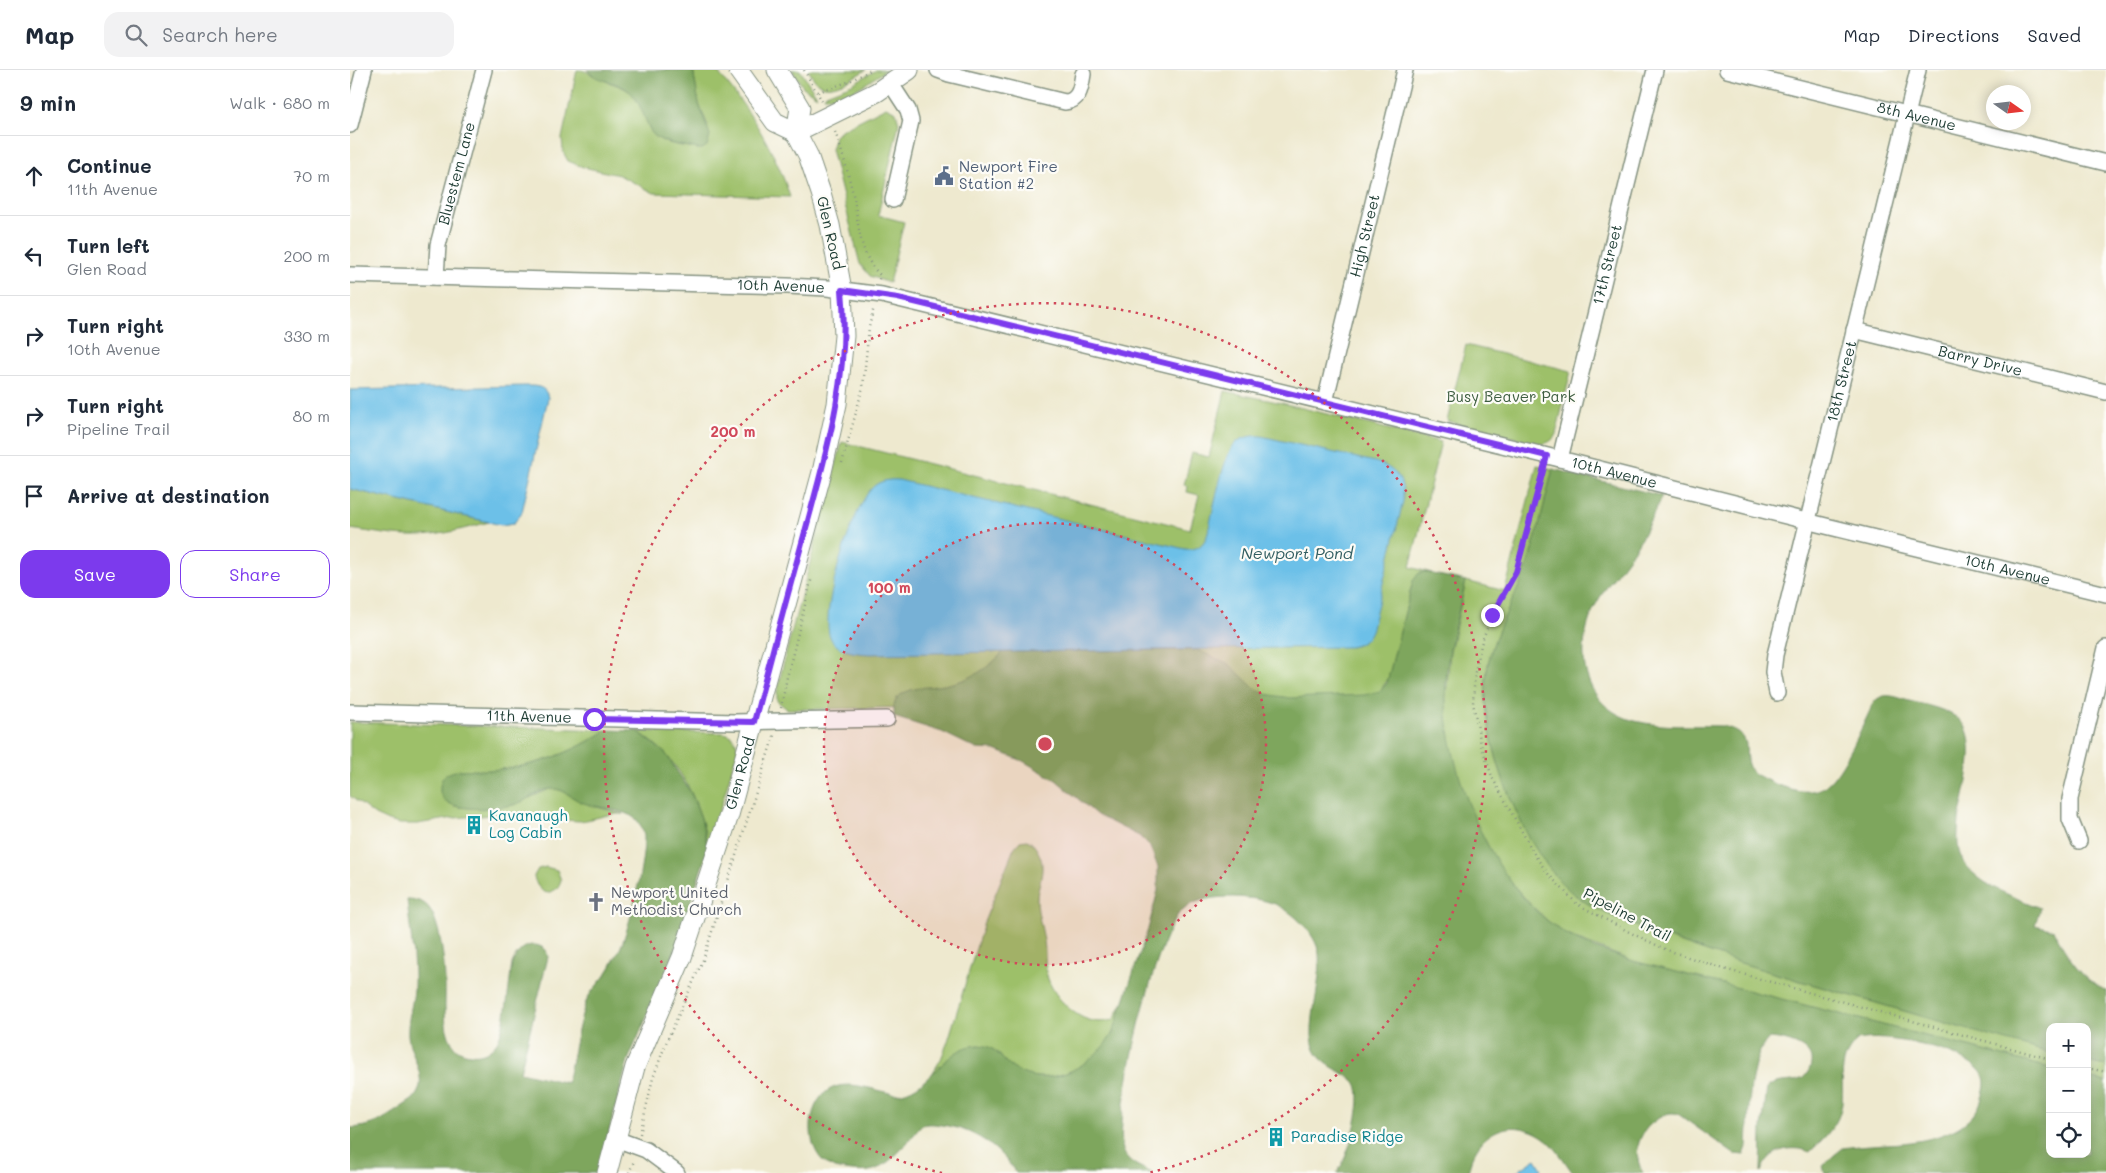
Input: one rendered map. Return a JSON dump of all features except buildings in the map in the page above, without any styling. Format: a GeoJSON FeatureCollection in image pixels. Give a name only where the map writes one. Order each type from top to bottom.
{"type":"FeatureCollection","features":[{"type":"Feature","properties":{"kind":"street"},"geometry":{"type":"LineString","coordinates":[[350,125],[364,70]]}},
{"type":"Feature","properties":{"kind":"street","name":"Bluestem Lane"},"geometry":{"type":"LineString","coordinates":[[436,277],[438,246],[484,70]]}},
{"type":"Feature","properties":{"kind":"street"},"geometry":{"type":"LineString","coordinates":[[738,70],[775,122],[796,132]]}},
{"type":"Feature","properties":{"kind":"street"},"geometry":{"type":"LineString","coordinates":[[776,70],[800,108],[796,132]]}},
{"type":"Feature","properties":{"kind":"street"},"geometry":{"type":"LineString","coordinates":[[796,132],[863,100],[891,84],[909,70]]}},
{"type":"Feature","properties":{"kind":"street"},"geometry":{"type":"LineString","coordinates":[[938,70],[1065,102],[1071,102],[1077,97],[1084,74]]}},
{"type":"Feature","properties":{"kind":"street","name":"High Street"},"geometry":{"type":"LineString","coordinates":[[1325,402],[1406,70]]}},
{"type":"Feature","properties":{"kind":"street","name":"17th Street"},"geometry":{"type":"LineString","coordinates":[[1554,457],[1655,70]]}},
{"type":"Feature","properties":{"kind":"street","name":"8th Avenue"},"geometry":{"type":"LineString","coordinates":[[1728,70],[2106,164]]}},
{"type":"Feature","properties":{"kind":"street","name":"18th Street"},"geometry":{"type":"LineString","coordinates":[[1778,693],[1773,676],[1773,661],[1918,70]]}},
{"type":"Feature","properties":{"kind":"street"},"geometry":{"type":"LineString","coordinates":[[891,84],[908,110],[911,124],[894,200]]}},
{"type":"Feature","properties":{"kind":"street","name":"Glen Road"},"geometry":{"type":"LineString","coordinates":[[607,1173],[641,1051],[682,957],[729,815],[822,472],[836,410],[844,343],[842,290],[822,193],[808,155],[796,132]]}},
{"type":"Feature","properties":{"kind":"street","name":"10th Avenue"},"geometry":{"type":"LineString","coordinates":[[350,275],[787,286],[842,290],[898,298],[1228,380],[1554,457],[2106,594]]}},
{"type":"Feature","properties":{"kind":"street","name":"Barry Drive"},"geometry":{"type":"LineString","coordinates":[[1854,330],[2106,392]]}},
{"type":"Feature","properties":{"kind":"street"},"geometry":{"type":"LineString","coordinates":[[2079,841],[2070,819],[2070,799],[2106,648]]}},
{"type":"Feature","properties":{"kind":"street","name":"11th Avenue"},"geometry":{"type":"LineString","coordinates":[[350,712],[754,722],[887,719]]}},
{"type":"Feature","properties":{"kind":"street"},"geometry":{"type":"LineString","coordinates":[[616,1139],[646,1150],[677,1173]]}},
{"type":"Feature","properties":{"kind":"path"},"geometry":{"type":"LineString","coordinates":[[804,70],[818,92],[848,82],[871,70]]}},
{"type":"Feature","properties":{"kind":"path"},"geometry":{"type":"LineString","coordinates":[[838,139],[854,198],[864,248],[872,266],[880,275]]}},
{"type":"Feature","properties":{"kind":"path"},"geometry":{"type":"LineString","coordinates":[[841,468],[862,387],[872,314]]}},
{"type":"Feature","properties":{"kind":"path","name":"Pipeline Trail"},"geometry":{"type":"LineString","coordinates":[[1554,457],[1516,572],[1492,615],[1482,641],[1475,672],[1473,703],[1481,745],[1493,779],[1536,857],[1550,875],[1577,904],[1630,933],[1667,950],[1724,969],[2046,1058]]}},
{"type":"Feature","properties":{"kind":"path"},"geometry":{"type":"LineString","coordinates":[[783,702],[787,677],[813,575]]}},
{"type":"Feature","properties":{"kind":"path"},"geometry":{"type":"LineString","coordinates":[[2091,1069],[2106,1072]]}},
{"type":"Feature","properties":{"kind":"path"},"geometry":{"type":"LineString","coordinates":[[629,1173],[632,1167]]}},
{"type":"Feature","properties":{"kind":"green space"},"geometry":{"type":"Polygon","coordinates":[[[577,70],[586,71],[631,93],[641,105],[651,131],[658,138],[669,143],[698,149],[708,126],[699,104],[693,70],[716,70],[739,99],[769,146],[790,197],[654,193],[619,175],[583,167],[568,161],[563,152],[562,138],[577,70]]]}},
{"type":"Feature","properties":{"kind":"green space"},"geometry":{"type":"Polygon","coordinates":[[[587,70],[693,70],[699,104],[710,135],[707,146],[698,149],[671,143],[656,137],[650,129],[634,96],[629,91],[624,87],[596,77],[587,70]]]}},
{"type":"Feature","properties":{"kind":"green space"},"geometry":{"type":"Polygon","coordinates":[[[792,70],[800,70],[817,96],[803,87],[792,70]]]}},
{"type":"Feature","properties":{"kind":"green space"},"geometry":{"type":"Polygon","coordinates":[[[808,70],[866,70],[844,82],[826,86],[817,83],[808,70]]]}},
{"type":"Feature","properties":{"kind":"green space"},"geometry":{"type":"Polygon","coordinates":[[[876,70],[886,70],[849,92],[832,97],[824,97],[826,94],[852,84],[876,70]]]}},
{"type":"Feature","properties":{"kind":"green space"},"geometry":{"type":"Polygon","coordinates":[[[886,107],[896,112],[899,123],[878,215],[904,222],[889,283],[870,276],[860,264],[831,149],[835,136],[841,130],[886,107]]]}},
{"type":"Feature","properties":{"kind":"green space","name":"Busy Beaver Park"},"geometry":{"type":"Polygon","coordinates":[[[1466,345],[1571,371],[1556,434],[1551,440],[1547,443],[1539,444],[1447,421],[1466,345]]]}},
{"type":"Feature","properties":{"kind":"green space"},"geometry":{"type":"Polygon","coordinates":[[[1225,391],[1441,442],[1410,567],[1432,573],[1424,572],[1413,581],[1388,679],[1380,691],[1446,696],[1450,652],[1466,581],[1505,591],[1537,465],[1553,469],[1525,572],[1491,651],[1486,680],[1486,706],[1498,765],[1509,795],[1538,852],[1556,875],[1574,894],[1585,902],[1624,921],[1679,942],[1774,973],[2046,1052],[2046,1067],[1633,961],[1564,933],[1548,921],[1514,886],[1498,865],[1483,836],[1378,698],[821,709],[787,709],[777,701],[777,691],[786,653],[842,442],[1190,529],[1199,495],[1187,492],[1188,486],[1184,485],[1192,453],[1209,457],[1225,391]]]}},
{"type":"Feature","properties":{"kind":"green space"},"geometry":{"type":"Polygon","coordinates":[[[1553,469],[1662,496],[1636,547],[1595,606],[1588,623],[1585,641],[1584,658],[1587,675],[1593,690],[1603,703],[1617,714],[1635,721],[1668,725],[1723,726],[1734,730],[1745,740],[1748,765],[1752,772],[1768,781],[1798,791],[1817,790],[1825,786],[1839,770],[1853,747],[1874,702],[1882,697],[1895,697],[1936,708],[1950,713],[1961,721],[1967,729],[1970,741],[1970,754],[1967,783],[1959,820],[1959,853],[1967,867],[1985,882],[2040,908],[2035,925],[2054,930],[2075,965],[2089,979],[2106,991],[2106,1066],[2091,1063],[2091,1023],[2046,1023],[2046,1052],[1716,955],[1626,922],[1599,910],[1575,895],[1556,877],[1539,854],[1523,826],[1499,765],[1486,705],[1486,679],[1492,649],[1519,585],[1537,533],[1553,469]]]}},
{"type":"Feature","properties":{"kind":"green space"},"geometry":{"type":"Polygon","coordinates":[[[350,489],[489,522],[447,533],[420,536],[394,535],[350,529],[350,489]]]}},
{"type":"Feature","properties":{"kind":"green space"},"geometry":{"type":"Polygon","coordinates":[[[1424,572],[1466,581],[1447,668],[1447,714],[1452,749],[1462,785],[1476,821],[1493,855],[1514,886],[1537,912],[1563,932],[1580,941],[1633,961],[2046,1067],[2046,1158],[2091,1158],[2091,1079],[2106,1082],[2106,1173],[1825,1173],[1823,1166],[1843,1148],[1910,1142],[1936,1137],[1964,1124],[1973,1116],[1981,1101],[1985,1086],[1984,1079],[1981,1072],[1972,1064],[1941,1050],[1923,1045],[1870,1038],[1858,1040],[1845,1058],[1841,1108],[1838,1118],[1829,1132],[1810,1152],[1788,1149],[1774,1154],[1764,1164],[1761,1172],[1762,1128],[1767,1088],[1776,1083],[1802,1078],[1811,1066],[1811,1058],[1802,1047],[1794,1043],[1769,1038],[1762,1048],[1753,1074],[1750,1090],[1747,1147],[1744,1155],[1734,1154],[1678,1114],[1669,1113],[1650,1125],[1641,1137],[1638,1158],[1643,1173],[1573,1173],[1555,1149],[1543,1137],[1530,1130],[1505,1128],[1485,1139],[1477,1148],[1468,1173],[1337,1173],[1346,1155],[1354,1129],[1359,1091],[1353,1080],[1322,1060],[1313,1044],[1312,1026],[1320,964],[1317,946],[1309,931],[1289,912],[1275,904],[1240,897],[1213,898],[1200,901],[1181,911],[1171,927],[1160,954],[1138,1027],[1124,1102],[1122,1131],[1125,1154],[1135,1164],[1152,1173],[1016,1173],[1002,1155],[984,1140],[964,1130],[932,1124],[922,1125],[893,1158],[875,1169],[850,1171],[839,1169],[827,1164],[819,1157],[811,1135],[813,1112],[818,1101],[825,1093],[835,1087],[849,1085],[895,1094],[907,1092],[926,1080],[951,1056],[971,1046],[987,1046],[1010,1066],[1030,1076],[1058,1076],[1071,1071],[1095,1055],[1113,1033],[1148,929],[1158,890],[1158,867],[1150,847],[1139,836],[1097,815],[1056,780],[1023,761],[995,750],[977,749],[942,732],[894,717],[894,705],[897,698],[915,689],[964,680],[992,663],[1003,652],[1197,650],[1229,664],[1252,686],[1264,694],[1290,698],[1364,695],[1380,691],[1387,683],[1413,581],[1419,573],[1424,572]]]}},
{"type":"Feature","properties":{"kind":"green space"},"geometry":{"type":"Polygon","coordinates":[[[350,722],[607,730],[572,750],[536,763],[499,769],[459,770],[454,806],[470,808],[513,805],[552,788],[563,791],[593,806],[623,814],[579,821],[492,815],[454,818],[417,824],[400,824],[388,821],[375,815],[350,796],[350,722]]]}},
{"type":"Feature","properties":{"kind":"green space"},"geometry":{"type":"Polygon","coordinates":[[[607,730],[638,731],[666,754],[691,793],[701,818],[708,849],[671,961],[628,1060],[598,1173],[350,1173],[350,1128],[368,1125],[390,1115],[412,1100],[418,1093],[420,1085],[420,1077],[408,1035],[414,978],[407,900],[416,900],[425,904],[434,918],[441,941],[444,965],[447,1029],[454,1046],[463,1052],[482,1053],[495,1045],[503,1026],[514,959],[521,950],[530,945],[546,950],[548,957],[520,1072],[567,1083],[586,1002],[611,966],[628,927],[644,847],[644,836],[639,822],[630,815],[581,802],[565,792],[555,789],[544,790],[513,805],[491,808],[463,808],[443,799],[440,790],[443,777],[453,771],[507,769],[537,763],[580,746],[607,730]]]}},
{"type":"Feature","properties":{"kind":"green space"},"geometry":{"type":"Polygon","coordinates":[[[638,731],[724,733],[730,735],[735,740],[737,752],[708,850],[695,800],[683,777],[664,752],[638,731]]]}},
{"type":"Feature","properties":{"kind":"green space"},"geometry":{"type":"Polygon","coordinates":[[[1027,840],[1035,847],[1042,862],[1037,904],[1044,941],[1046,970],[1052,988],[1058,997],[1074,1012],[1094,1021],[1104,1022],[1114,1019],[1123,1002],[1114,1030],[1105,1045],[1087,1062],[1076,1069],[1052,1077],[1027,1075],[1015,1070],[992,1049],[978,1045],[932,1074],[941,1059],[948,1041],[984,922],[1014,848],[1020,841],[1027,840]]]}},
{"type":"Feature","properties":{"kind":"green space"},"geometry":{"type":"Polygon","coordinates":[[[546,867],[557,870],[561,880],[558,888],[548,893],[538,887],[534,876],[538,869],[546,867]]]}},
{"type":"Feature","properties":{"kind":"green space"},"geometry":{"type":"Polygon","coordinates":[[[2091,1063],[2106,1066],[2106,1082],[2091,1079],[2091,1063]]]}},
{"type":"Feature","properties":{"kind":"water"},"geometry":{"type":"Polygon","coordinates":[[[524,386],[542,388],[548,398],[522,512],[514,523],[501,525],[350,489],[350,390],[524,386]]]}},
{"type":"Feature","properties":{"kind":"water","name":"Newport Pond"},"geometry":{"type":"Polygon","coordinates":[[[1261,436],[1375,462],[1394,471],[1401,481],[1403,502],[1372,628],[1369,635],[1358,645],[1350,647],[869,654],[843,649],[838,647],[831,639],[828,627],[829,609],[839,562],[855,517],[871,489],[880,482],[899,480],[1185,549],[1192,549],[1201,545],[1207,536],[1221,476],[1233,446],[1245,438],[1261,436]]]}},
{"type":"Feature","properties":{"kind":"water"},"geometry":{"type":"Polygon","coordinates":[[[1536,1159],[1542,1169],[1536,1173],[1515,1173],[1536,1159]]]}},
{"type":"Feature","properties":{"kind":"place","name":"Newport Fire Station #2"},"geometry":{"type":"Point","coordinates":[944,176]}},
{"type":"Feature","properties":{"kind":"place","name":"Kavanaugh Log Cabin"},"geometry":{"type":"Point","coordinates":[474,825]}},
{"type":"Feature","properties":{"kind":"place","name":"Newport United Methodist Church"},"geometry":{"type":"Point","coordinates":[596,902]}},
{"type":"Feature","properties":{"kind":"place","name":"Paradise Ridge"},"geometry":{"type":"Point","coordinates":[1276,1137]}},
{"type":"Feature","properties":{"kind":"route"},"geometry":{"type":"LineString","coordinates":[[594,719],[754,722],[822,472],[837,404],[844,336],[842,290],[898,298],[1228,380],[1547,456],[1520,561],[1505,595],[1492,615]]}}]}
